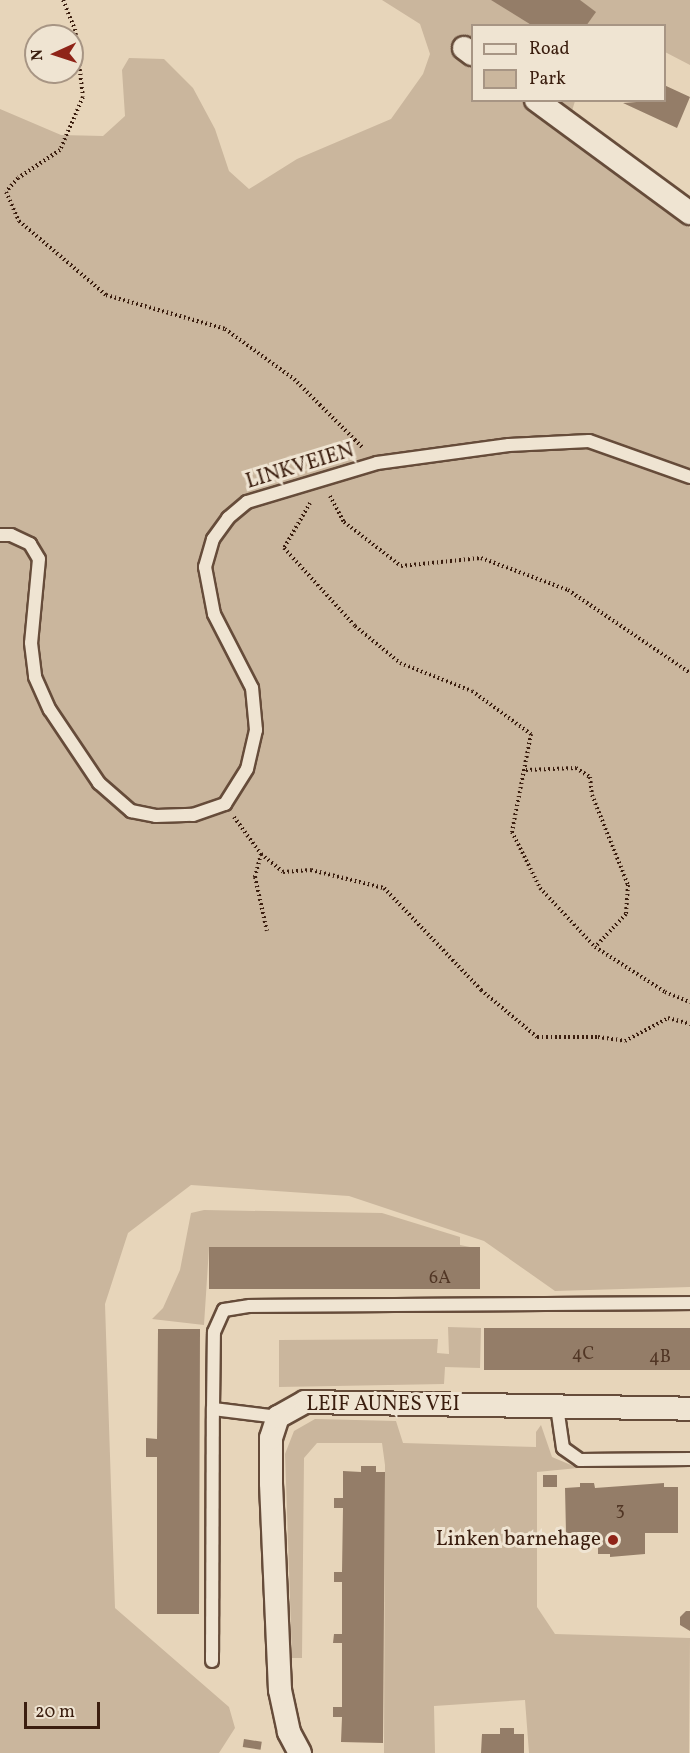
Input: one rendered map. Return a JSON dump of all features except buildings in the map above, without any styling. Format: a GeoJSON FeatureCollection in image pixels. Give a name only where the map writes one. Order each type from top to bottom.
{"type":"FeatureCollection","features":[{"type":"Feature","properties":{"kind":"street"},"geometry":{"type":"LineString","coordinates":[[549,104],[690,213]]}},
{"type":"Feature","properties":{"kind":"street","name":"LEIF AUNES VEI"},"geometry":{"type":"LineString","coordinates":[[300,1753],[289,1732],[280,1689],[271,1483],[271,1438],[278,1417],[305,1402],[690,1409]]}},
{"type":"Feature","properties":{"kind":"lane","name":"LINKVEIEN"},"geometry":{"type":"LineString","coordinates":[[225,804],[247,769],[256,730],[252,688],[207,593],[205,567],[213,539],[228,518],[247,502],[277,490],[322,482],[377,463],[509,445],[589,441],[690,477]]}},
{"type":"Feature","properties":{"kind":"lane"},"geometry":{"type":"LineString","coordinates":[[0,535],[11,535],[30,544],[39,559],[31,643],[35,677],[50,710],[99,783],[131,811],[156,816],[193,815],[225,804]]}},
{"type":"Feature","properties":{"kind":"lane"},"geometry":{"type":"LineString","coordinates":[[212,1661],[214,1332],[225,1310],[250,1306],[690,1303]]}},
{"type":"Feature","properties":{"kind":"lane"},"geometry":{"type":"LineString","coordinates":[[557,1407],[563,1448],[580,1460],[690,1459]]}},
{"type":"Feature","properties":{"kind":"lane"},"geometry":{"type":"LineString","coordinates":[[213,1409],[278,1417]]}},
{"type":"Feature","properties":{"kind":"path"},"geometry":{"type":"LineString","coordinates":[[63,0],[75,29],[83,97],[60,150],[18,178],[6,192],[19,221],[106,295],[225,329],[294,379],[377,463]]}},
{"type":"Feature","properties":{"kind":"path"},"geometry":{"type":"LineString","coordinates":[[322,482],[344,522],[401,566],[481,558],[568,590],[690,673]]}},
{"type":"Feature","properties":{"kind":"path"},"geometry":{"type":"LineString","coordinates":[[322,482],[284,548],[355,626],[400,663],[472,691],[531,734],[526,770],[512,832],[540,888],[594,947],[665,992],[690,1002]]}},
{"type":"Feature","properties":{"kind":"path"},"geometry":{"type":"LineString","coordinates":[[526,770],[576,768],[590,777],[592,795],[628,885],[626,914],[594,947]]}},
{"type":"Feature","properties":{"kind":"path"},"geometry":{"type":"LineString","coordinates":[[225,804],[261,854],[283,872],[311,870],[384,888],[481,990],[537,1037],[598,1037],[625,1041],[668,1018],[690,1024]]}},
{"type":"Feature","properties":{"kind":"path"},"geometry":{"type":"LineString","coordinates":[[261,854],[255,877],[267,931]]}},
{"type":"Feature","properties":{"kind":"green space"},"geometry":{"type":"Polygon","coordinates":[[[382,0],[690,0],[690,65],[666,53],[666,24],[471,24],[471,102],[575,102],[572,111],[601,159],[690,228],[690,1287],[555,1291],[484,1241],[349,1196],[191,1185],[128,1233],[105,1304],[115,1608],[229,1707],[235,1728],[219,1753],[0,1753],[0,109],[61,135],[103,136],[125,116],[122,70],[129,58],[164,59],[193,88],[215,129],[229,171],[249,189],[297,159],[391,119],[423,74],[430,54],[420,24],[382,0]]]}},
{"type":"Feature","properties":{"kind":"green space"},"geometry":{"type":"Polygon","coordinates":[[[204,1210],[382,1213],[460,1237],[460,1245],[480,1249],[209,1248],[204,1325],[152,1319],[163,1308],[180,1270],[191,1213],[204,1210]]]}},
{"type":"Feature","properties":{"kind":"green space"},"geometry":{"type":"Polygon","coordinates":[[[448,1327],[481,1328],[480,1368],[445,1367],[444,1384],[279,1387],[279,1340],[438,1339],[437,1353],[449,1354],[448,1327]]]}},
{"type":"Feature","properties":{"kind":"green space"},"geometry":{"type":"Polygon","coordinates":[[[315,1419],[396,1421],[403,1443],[536,1447],[536,1432],[541,1425],[552,1457],[578,1468],[537,1472],[537,1607],[555,1634],[690,1638],[689,1753],[529,1753],[525,1700],[434,1706],[435,1753],[384,1753],[385,1465],[382,1443],[317,1443],[304,1458],[302,1658],[292,1658],[285,1454],[294,1431],[315,1419]]]}},
{"type":"Feature","properties":{"kind":"place","name":"Linken barnehage"},"geometry":{"type":"Point","coordinates":[613,1540]}}]}
